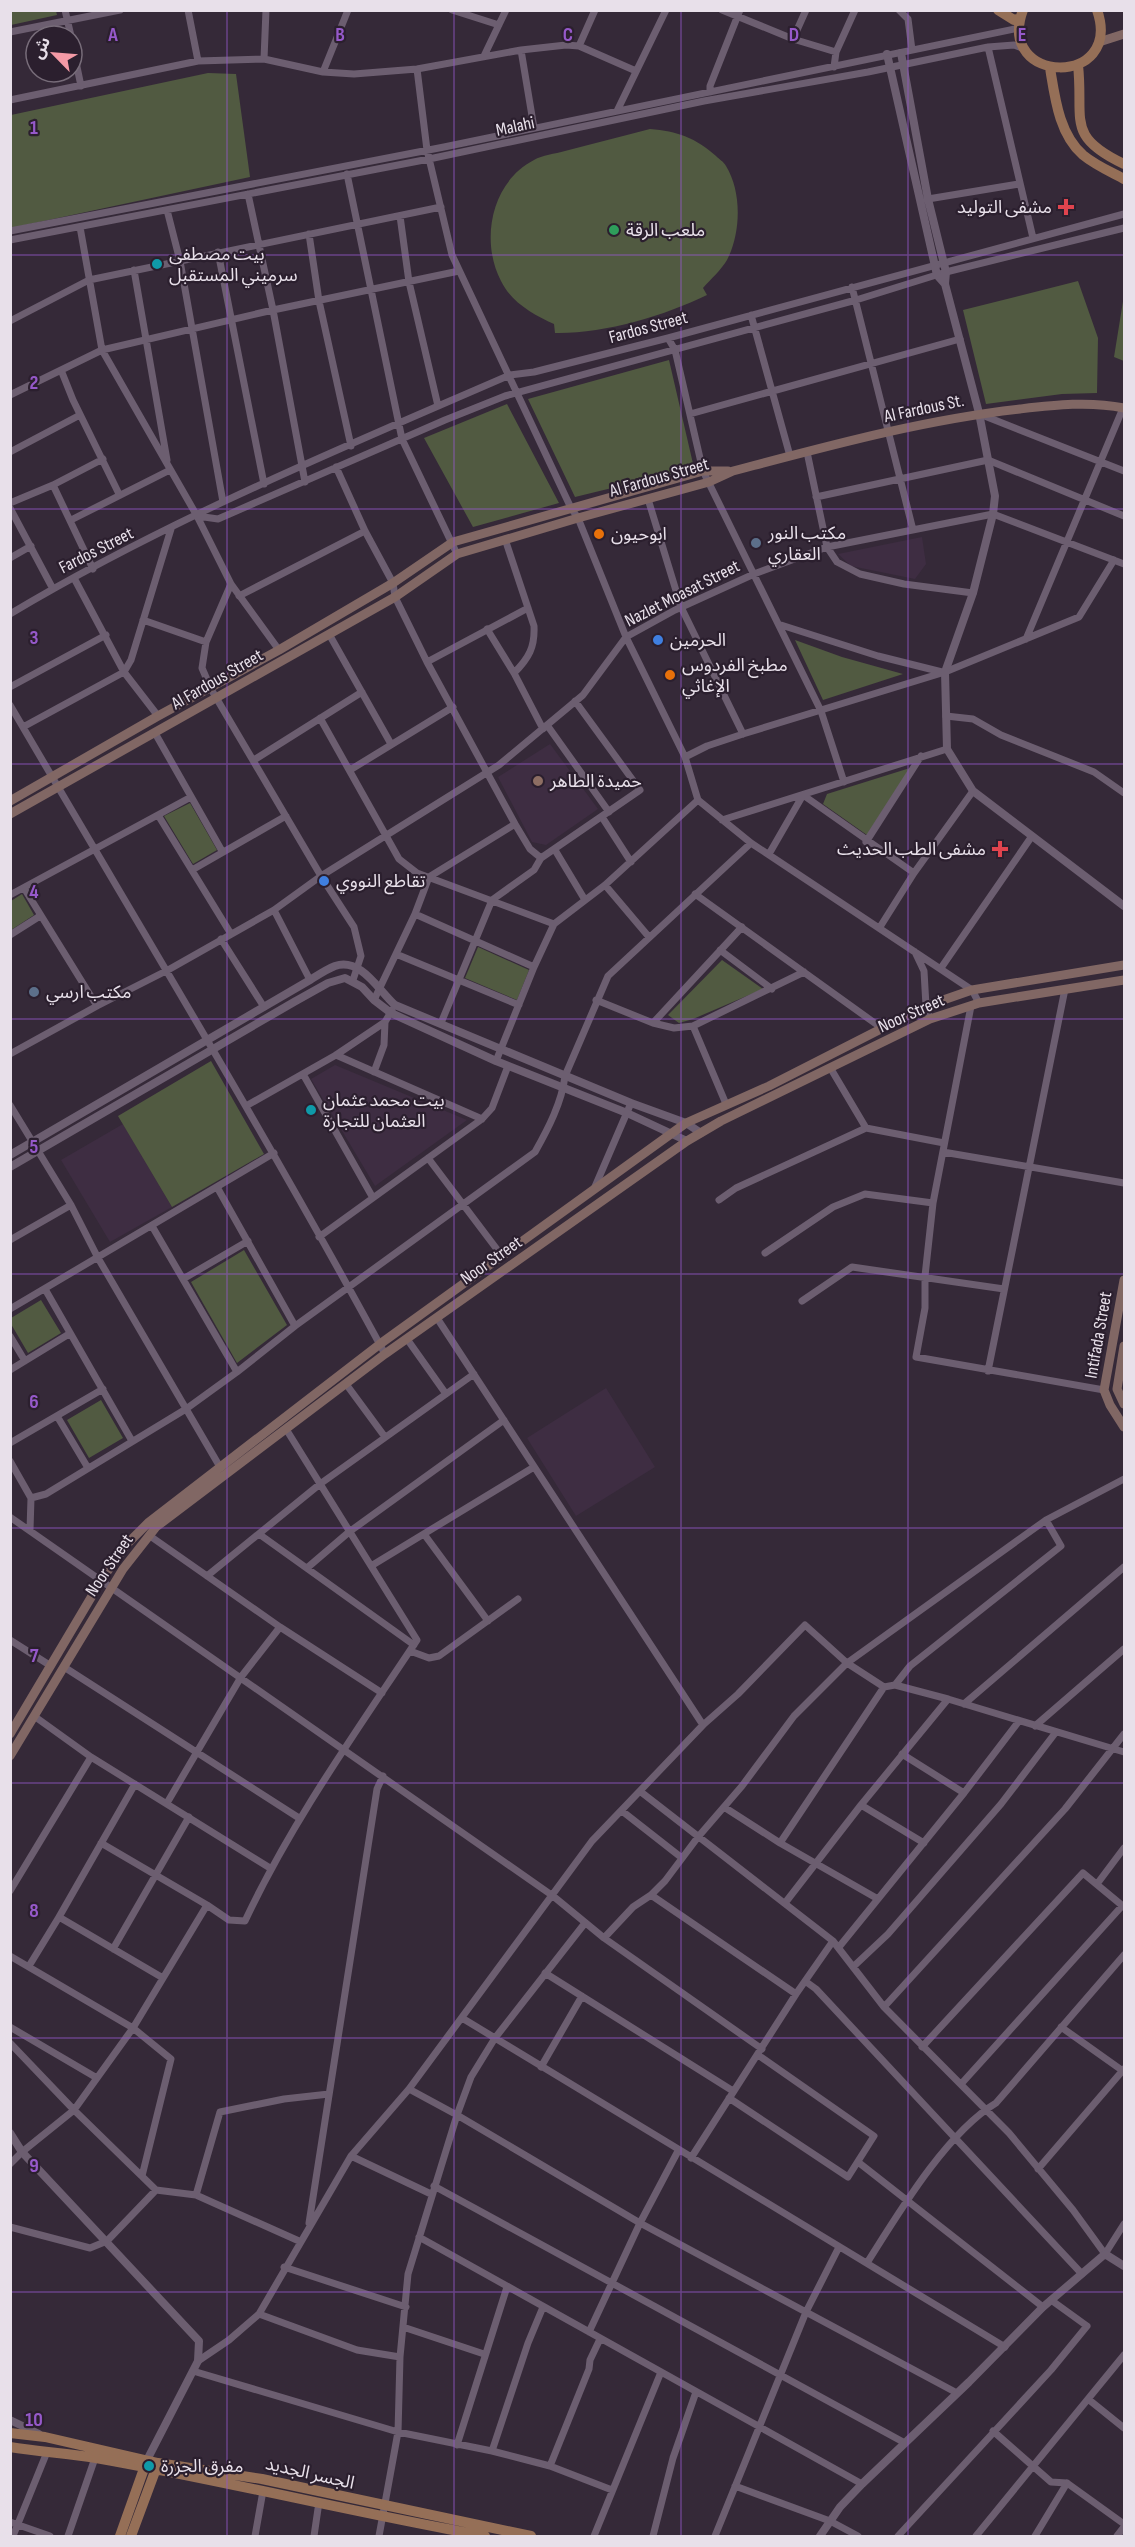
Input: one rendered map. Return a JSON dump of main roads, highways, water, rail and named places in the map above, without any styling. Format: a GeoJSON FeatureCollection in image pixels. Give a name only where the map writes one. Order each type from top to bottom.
{"type":"FeatureCollection","features":[{"type":"Feature","properties":{"kind":"main road"},"geometry":{"type":"LineString","coordinates":[[998,10],[1014,20],[1021,19],[1025,50],[1040,64],[1050,68],[1069,68],[1087,59],[1099,42],[1101,21],[1097,10]]}},
{"type":"Feature","properties":{"kind":"main road"},"geometry":{"type":"LineString","coordinates":[[1099,42],[1125,34]]}},
{"type":"Feature","properties":{"kind":"main road"},"geometry":{"type":"LineString","coordinates":[[1078,65],[1080,86],[1078,108],[1083,132],[1092,146],[1125,164]]}},
{"type":"Feature","properties":{"kind":"main road"},"geometry":{"type":"LineString","coordinates":[[1050,68],[1055,99],[1065,131],[1073,145],[1084,157],[1125,179]]}},
{"type":"Feature","properties":{"kind":"main road","name":"Al Fardous St."},"geometry":{"type":"LineString","coordinates":[[733,471],[890,431],[979,413],[1075,403],[1124,408]]}},
{"type":"Feature","properties":{"kind":"main road","name":"Al Fardous Street"},"geometry":{"type":"LineString","coordinates":[[10,801],[279,650],[393,583],[453,542],[703,471],[733,471]]}},
{"type":"Feature","properties":{"kind":"main road","name":"Al Fardous Street"},"geometry":{"type":"LineString","coordinates":[[10,814],[395,597],[457,554],[709,482],[733,471]]}},
{"type":"Feature","properties":{"kind":"main road","name":"Noor Street"},"geometry":{"type":"LineString","coordinates":[[10,1734],[102,1579],[126,1545],[149,1522],[380,1344],[686,1123],[769,1086],[926,1006],[972,990],[1125,965]]}},
{"type":"Feature","properties":{"kind":"main road","name":"Noor Street"},"geometry":{"type":"LineString","coordinates":[[10,1756],[123,1569],[156,1527],[386,1354],[687,1141],[930,1019],[975,1004],[1125,980]]}},
{"type":"Feature","properties":{"kind":"main road","name":"Intifada Street"},"geometry":{"type":"LineString","coordinates":[[1125,1280],[1104,1390],[1110,1405],[1125,1426]]}},
{"type":"Feature","properties":{"kind":"main road","name":"Intifada Street"},"geometry":{"type":"LineString","coordinates":[[1125,1346],[1117,1389],[1125,1404]]}},
{"type":"Feature","properties":{"kind":"main road","name":"الجسر الجديد"},"geometry":{"type":"LineString","coordinates":[[10,2433],[45,2437],[151,2465],[383,2518],[485,2536]]}},
{"type":"Feature","properties":{"kind":"main road","name":"الجسر الجديد"},"geometry":{"type":"LineString","coordinates":[[10,2447],[262,2479],[531,2536]]}},
{"type":"Feature","properties":{"kind":"main road"},"geometry":{"type":"LineString","coordinates":[[120,2536],[151,2465]]}},
{"type":"Feature","properties":{"kind":"main road"},"geometry":{"type":"LineString","coordinates":[[131,2536],[151,2465]]}},
{"type":"Feature","properties":{"kind":"place","name":"مشفى التوليد"},"geometry":{"type":"Point","coordinates":[1066,207]}},
{"type":"Feature","properties":{"kind":"place","name":"ملعب الرقة"},"geometry":{"type":"Point","coordinates":[614,230]}},
{"type":"Feature","properties":{"kind":"place","name":"بيت مصطفى سرميني المستقبل"},"geometry":{"type":"Point","coordinates":[157,264]}},
{"type":"Feature","properties":{"kind":"place","name":"ابوحيون"},"geometry":{"type":"Point","coordinates":[599,534]}},
{"type":"Feature","properties":{"kind":"place","name":"مكتب النور العقاري"},"geometry":{"type":"Point","coordinates":[756,543]}},
{"type":"Feature","properties":{"kind":"place","name":"الحرمين"},"geometry":{"type":"Point","coordinates":[658,640]}},
{"type":"Feature","properties":{"kind":"place","name":"مطبخ الفردوس الإغاثي"},"geometry":{"type":"Point","coordinates":[670,675]}},
{"type":"Feature","properties":{"kind":"place","name":"حميدة الطاهر"},"geometry":{"type":"Point","coordinates":[538,781]}},
{"type":"Feature","properties":{"kind":"place","name":"مشفى الطب الحديث"},"geometry":{"type":"Point","coordinates":[1000,849]}},
{"type":"Feature","properties":{"kind":"place","name":"تقاطع النووي"},"geometry":{"type":"Point","coordinates":[324,881]}},
{"type":"Feature","properties":{"kind":"place","name":"مكتب ارسي"},"geometry":{"type":"Point","coordinates":[34,992]}},
{"type":"Feature","properties":{"kind":"place","name":"بيت محمد عثمان العثمان للتجارة"},"geometry":{"type":"Point","coordinates":[311,1110]}},
{"type":"Feature","properties":{"kind":"place","name":"مفرق الجزرة"},"geometry":{"type":"Point","coordinates":[149,2466]}}]}
